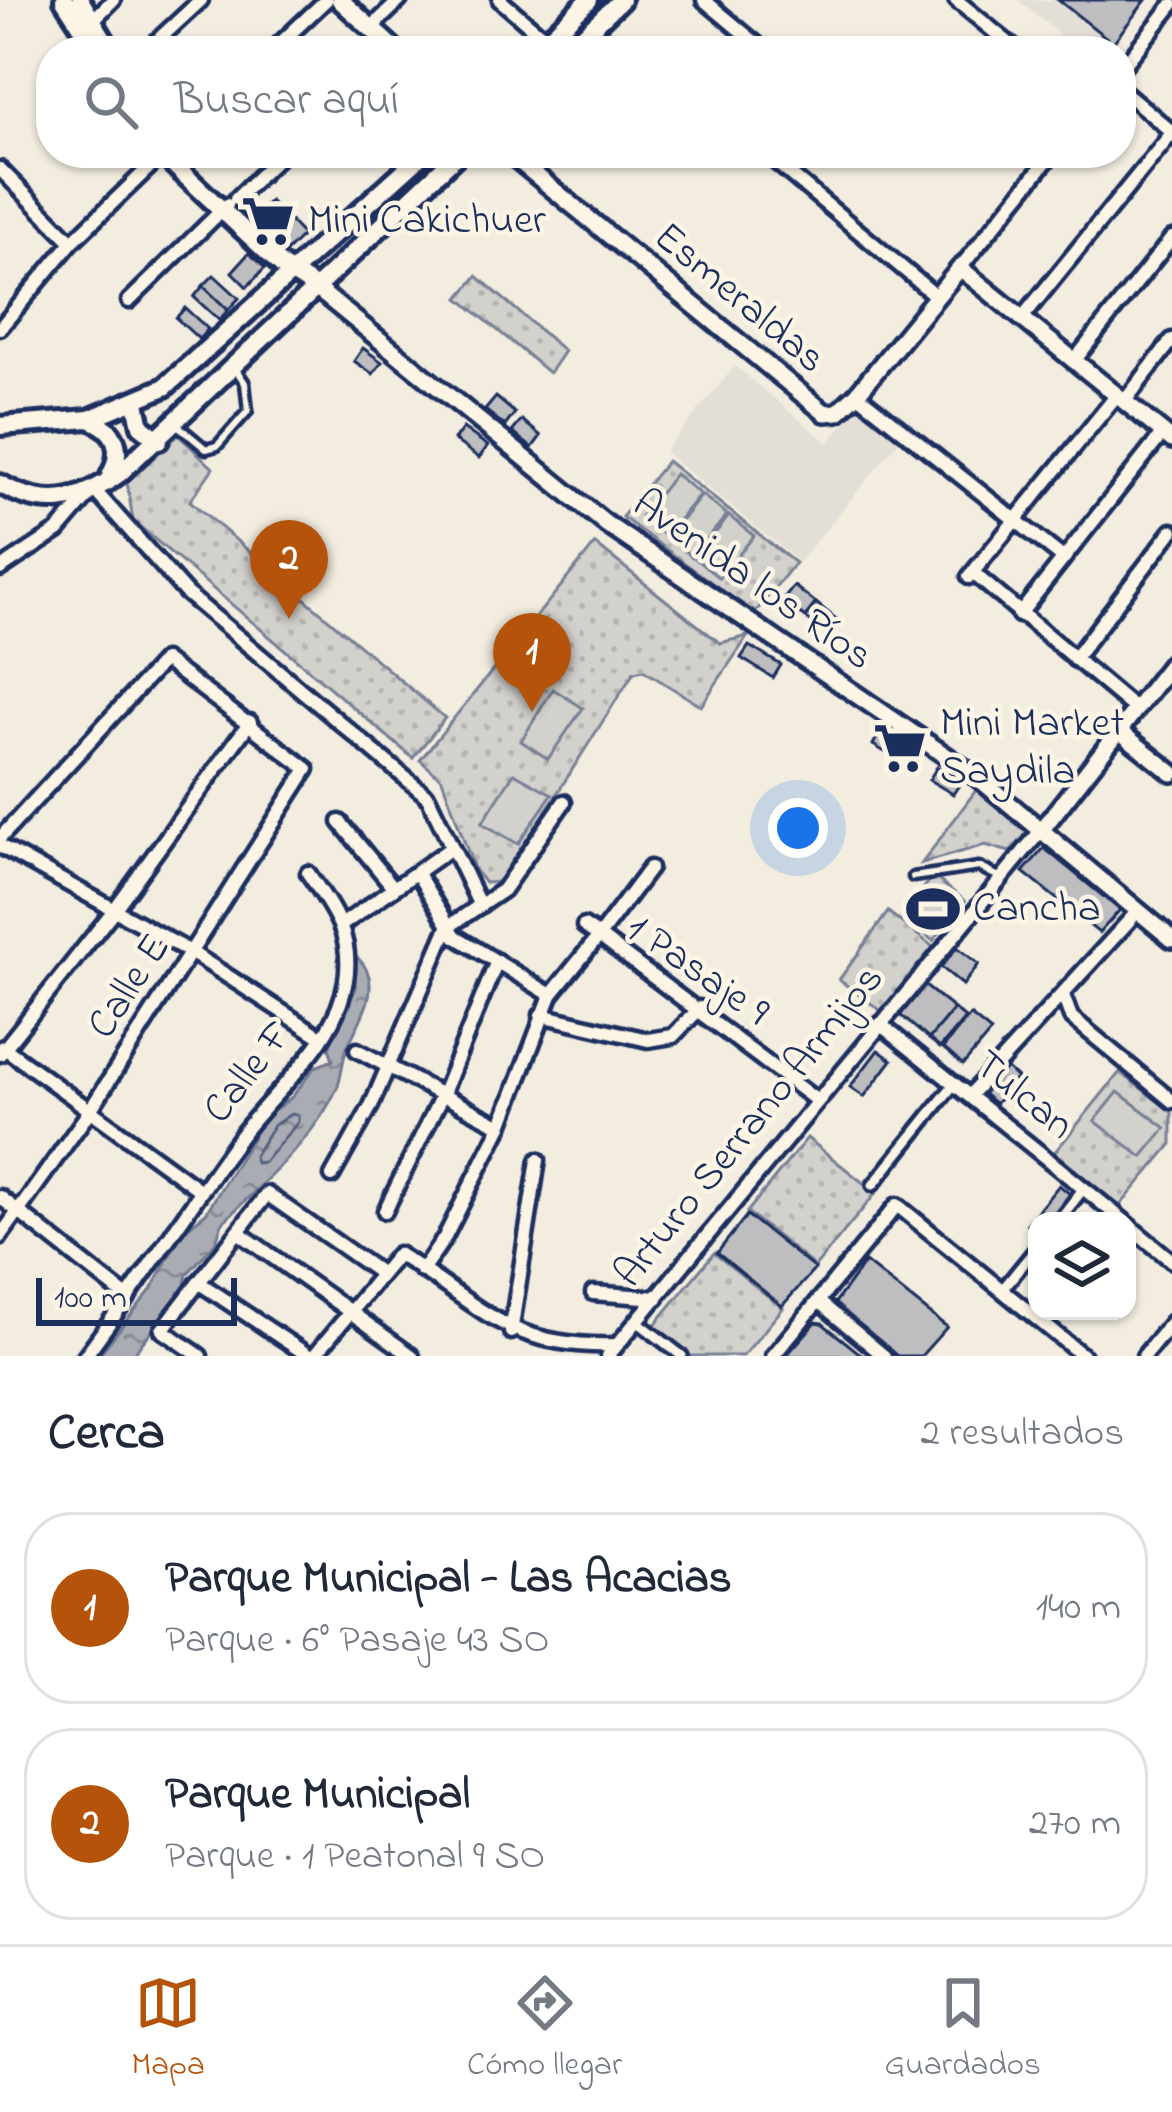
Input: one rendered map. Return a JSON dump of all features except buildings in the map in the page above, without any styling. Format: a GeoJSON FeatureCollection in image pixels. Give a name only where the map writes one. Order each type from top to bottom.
{"type":"FeatureCollection","features":[{"type":"Feature","properties":{"kind":"main road"},"geometry":{"type":"LineString","coordinates":[[64,0],[87,36]]}},
{"type":"Feature","properties":{"kind":"main road"},"geometry":{"type":"LineString","coordinates":[[80,0],[104,36]]}},
{"type":"Feature","properties":{"kind":"main road"},"geometry":{"type":"LineString","coordinates":[[340,0],[378,36]]}},
{"type":"Feature","properties":{"kind":"main road"},"geometry":{"type":"LineString","coordinates":[[552,36],[590,0]]}},
{"type":"Feature","properties":{"kind":"main road"},"geometry":{"type":"LineString","coordinates":[[583,36],[621,0]]}},
{"type":"Feature","properties":{"kind":"main road","name":"Avenida los Ríos"},"geometry":{"type":"LineString","coordinates":[[181,168],[229,204]]}},
{"type":"Feature","properties":{"kind":"main road","name":"Avenida los Ríos"},"geometry":{"type":"LineString","coordinates":[[192,168],[316,288]]}},
{"type":"Feature","properties":{"kind":"main road"},"geometry":{"type":"LineString","coordinates":[[0,427],[89,419],[136,403],[198,363],[408,168]]}},
{"type":"Feature","properties":{"kind":"main road"},"geometry":{"type":"LineString","coordinates":[[0,484],[48,502],[95,491],[159,440],[443,168]]}},
{"type":"Feature","properties":{"kind":"main road"},"geometry":{"type":"LineString","coordinates":[[136,403],[141,426],[159,440]]}},
{"type":"Feature","properties":{"kind":"main road"},"geometry":{"type":"LineString","coordinates":[[89,419],[113,434],[118,447],[118,461],[95,491]]}},
{"type":"Feature","properties":{"kind":"street"},"geometry":{"type":"LineString","coordinates":[[95,18],[113,0]]}},
{"type":"Feature","properties":{"kind":"street"},"geometry":{"type":"LineString","coordinates":[[162,36],[201,0]]}},
{"type":"Feature","properties":{"kind":"street"},"geometry":{"type":"LineString","coordinates":[[288,36],[326,0]]}},
{"type":"Feature","properties":{"kind":"street"},"geometry":{"type":"LineString","coordinates":[[370,28],[400,0]]}},
{"type":"Feature","properties":{"kind":"street"},"geometry":{"type":"LineString","coordinates":[[500,0],[532,36]]}},
{"type":"Feature","properties":{"kind":"street"},"geometry":{"type":"LineString","coordinates":[[704,0],[747,36]]}},
{"type":"Feature","properties":{"kind":"street"},"geometry":{"type":"LineString","coordinates":[[956,0],[1000,36]]}},
{"type":"Feature","properties":{"kind":"street"},"geometry":{"type":"LineString","coordinates":[[1136,50],[1172,5]]}},
{"type":"Feature","properties":{"kind":"street"},"geometry":{"type":"LineString","coordinates":[[1022,318],[1172,132],[1136,102]]}},
{"type":"Feature","properties":{"kind":"street"},"geometry":{"type":"LineString","coordinates":[[0,328],[72,242],[149,168]]}},
{"type":"Feature","properties":{"kind":"street"},"geometry":{"type":"LineString","coordinates":[[129,301],[268,168]]}},
{"type":"Feature","properties":{"kind":"street","name":"Esmeraldas"},"geometry":{"type":"LineString","coordinates":[[527,168],[813,407],[838,412],[856,394]]}},
{"type":"Feature","properties":{"kind":"street"},"geometry":{"type":"LineString","coordinates":[[793,168],[937,297]]}},
{"type":"Feature","properties":{"kind":"street"},"geometry":{"type":"LineString","coordinates":[[1041,168],[856,394],[1063,558]]}},
{"type":"Feature","properties":{"kind":"street"},"geometry":{"type":"LineString","coordinates":[[0,169],[72,242]]}},
{"type":"Feature","properties":{"kind":"street"},"geometry":{"type":"LineString","coordinates":[[1074,361],[1172,238]]}},
{"type":"Feature","properties":{"kind":"street"},"geometry":{"type":"LineString","coordinates":[[961,268],[1168,436],[1019,615]]}},
{"type":"Feature","properties":{"kind":"street","name":"Avenida los Ríos"},"geometry":{"type":"LineString","coordinates":[[316,288],[606,524],[977,777],[1172,939]]}},
{"type":"Feature","properties":{"kind":"street"},"geometry":{"type":"LineString","coordinates":[[1135,709],[971,575],[1172,340]]}},
{"type":"Feature","properties":{"kind":"street"},"geometry":{"type":"LineString","coordinates":[[0,569],[58,531],[95,491],[186,593],[428,797],[480,907]]}},
{"type":"Feature","properties":{"kind":"street"},"geometry":{"type":"LineString","coordinates":[[1075,659],[1172,531]]}},
{"type":"Feature","properties":{"kind":"street"},"geometry":{"type":"LineString","coordinates":[[201,1191],[2,1049],[114,910],[250,722],[164,660],[0,842],[114,910],[192,953],[321,1036]]}},
{"type":"Feature","properties":{"kind":"street","name":"Arturo Serrano Armijos"},"geometry":{"type":"LineString","coordinates":[[612,1351],[1043,828],[1172,663]]}},
{"type":"Feature","properties":{"kind":"street","name":"Calle E"},"geometry":{"type":"LineString","coordinates":[[0,1237],[89,1112],[307,769],[250,722]]}},
{"type":"Feature","properties":{"kind":"street"},"geometry":{"type":"LineString","coordinates":[[1118,730],[1172,773]]}},
{"type":"Feature","properties":{"kind":"street"},"geometry":{"type":"LineString","coordinates":[[332,1176],[390,1065],[448,928],[503,890],[563,802]]}},
{"type":"Feature","properties":{"kind":"street"},"geometry":{"type":"LineString","coordinates":[[340,822],[394,888]]}},
{"type":"Feature","properties":{"kind":"street"},"geometry":{"type":"LineString","coordinates":[[308,873],[343,924],[451,848]]}},
{"type":"Feature","properties":{"kind":"street"},"geometry":{"type":"LineString","coordinates":[[584,926],[599,936],[650,868]]}},
{"type":"Feature","properties":{"kind":"street"},"geometry":{"type":"LineString","coordinates":[[417,873],[448,928],[551,994]]}},
{"type":"Feature","properties":{"kind":"street"},"geometry":{"type":"LineString","coordinates":[[970,1095],[1137,912]]}},
{"type":"Feature","properties":{"kind":"street","name":"Calle F"},"geometry":{"type":"LineString","coordinates":[[85,1356],[201,1191],[321,1036],[346,980],[349,942],[343,924]]}},
{"type":"Feature","properties":{"kind":"street","name":"1 Pasaje 9"},"geometry":{"type":"LineString","coordinates":[[422,1270],[445,1237],[501,1126],[551,994],[599,936],[816,1100]]}},
{"type":"Feature","properties":{"kind":"street"},"geometry":{"type":"LineString","coordinates":[[386,1210],[444,1091],[497,961]]}},
{"type":"Feature","properties":{"kind":"street"},"geometry":{"type":"LineString","coordinates":[[1063,995],[1071,1017],[1172,1100]]}},
{"type":"Feature","properties":{"kind":"street"},"geometry":{"type":"LineString","coordinates":[[541,1015],[648,1040],[674,1036],[700,1008]]}},
{"type":"Feature","properties":{"kind":"street","name":"Tulcan"},"geometry":{"type":"LineString","coordinates":[[880,1024],[1113,1212]]}},
{"type":"Feature","properties":{"kind":"street"},"geometry":{"type":"LineString","coordinates":[[357,1049],[444,1091],[501,1126]]}},
{"type":"Feature","properties":{"kind":"street"},"geometry":{"type":"LineString","coordinates":[[873,1185],[955,1083]]}},
{"type":"Feature","properties":{"kind":"street"},"geometry":{"type":"LineString","coordinates":[[512,1332],[538,1160]]}},
{"type":"Feature","properties":{"kind":"street"},"geometry":{"type":"LineString","coordinates":[[1065,1212],[1084,1188]]}},
{"type":"Feature","properties":{"kind":"street"},"geometry":{"type":"LineString","coordinates":[[200,1356],[162,1330],[267,1194],[380,1274]]}},
{"type":"Feature","properties":{"kind":"street"},"geometry":{"type":"LineString","coordinates":[[0,1197],[128,1298]]}},
{"type":"Feature","properties":{"kind":"street"},"geometry":{"type":"LineString","coordinates":[[772,1356],[897,1205],[1083,1356]]}},
{"type":"Feature","properties":{"kind":"street","name":"Tulcan"},"geometry":{"type":"LineString","coordinates":[[1136,1231],[1172,1261]]}},
{"type":"Feature","properties":{"kind":"street"},"geometry":{"type":"LineString","coordinates":[[238,1232],[412,1356]]}},
{"type":"Feature","properties":{"kind":"street"},"geometry":{"type":"LineString","coordinates":[[198,1282],[311,1356],[398,1254],[512,1332],[612,1351]]}},
{"type":"Feature","properties":{"kind":"street"},"geometry":{"type":"LineString","coordinates":[[1002,1290],[1028,1257]]}},
{"type":"Feature","properties":{"kind":"street"},"geometry":{"type":"LineString","coordinates":[[592,1293],[657,1298]]}},
{"type":"Feature","properties":{"kind":"street"},"geometry":{"type":"LineString","coordinates":[[818,1301],[884,1356]]}},
{"type":"Feature","properties":{"kind":"street"},"geometry":{"type":"LineString","coordinates":[[638,1322],[682,1356]]}},
{"type":"Feature","properties":{"kind":"street"},"geometry":{"type":"LineString","coordinates":[[1144,1356],[1172,1322]]}},
{"type":"Feature","properties":{"kind":"lane"},"geometry":{"type":"LineString","coordinates":[[176,424],[206,449],[217,446],[248,411],[244,383],[235,368]]}},
{"type":"Feature","properties":{"kind":"lane"},"geometry":{"type":"LineString","coordinates":[[913,877],[980,867],[1001,878]]}},
{"type":"Feature","properties":{"kind":"shaded area"},"geometry":{"type":"Polygon","coordinates":[[[1018,0],[1056,0],[1101,36],[1061,36],[1018,0]]]}},
{"type":"Feature","properties":{"kind":"shaded area"},"geometry":{"type":"Polygon","coordinates":[[[477,276],[564,351],[549,373],[459,298],[477,276]]]}},
{"type":"Feature","properties":{"kind":"shaded area"},"geometry":{"type":"Polygon","coordinates":[[[735,366],[828,443],[861,403],[903,436],[799,562],[664,452],[735,366]]]}},
{"type":"Feature","properties":{"kind":"shaded area"},"geometry":{"type":"Polygon","coordinates":[[[176,433],[213,468],[190,501],[445,718],[413,758],[133,521],[127,482],[176,433]]]}},
{"type":"Feature","properties":{"kind":"shaded area"},"geometry":{"type":"Polygon","coordinates":[[[667,461],[795,563],[754,614],[622,517],[667,461]]]}},
{"type":"Feature","properties":{"kind":"shaded area"},"geometry":{"type":"Polygon","coordinates":[[[675,474],[700,494],[665,536],[641,517],[675,474]]]}},
{"type":"Feature","properties":{"kind":"shaded area"},"geometry":{"type":"Polygon","coordinates":[[[702,495],[727,515],[692,557],[668,537],[702,495]]]}},
{"type":"Feature","properties":{"kind":"shaded area"},"geometry":{"type":"Polygon","coordinates":[[[729,516],[754,536],[719,578],[695,558],[729,516]]]}},
{"type":"Feature","properties":{"kind":"shaded area"},"geometry":{"type":"Polygon","coordinates":[[[595,544],[720,643],[748,636],[701,706],[643,670],[634,672],[501,882],[485,883],[475,871],[442,779],[420,760],[595,544]]]}},
{"type":"Feature","properties":{"kind":"shaded area"},"geometry":{"type":"Polygon","coordinates":[[[553,689],[583,708],[548,759],[521,741],[553,689]]]}},
{"type":"Feature","properties":{"kind":"shaded area"},"geometry":{"type":"Polygon","coordinates":[[[514,773],[552,794],[518,844],[482,823],[514,773]]]}},
{"type":"Feature","properties":{"kind":"shaded area"},"geometry":{"type":"Polygon","coordinates":[[[979,786],[1034,826],[1010,852],[985,845],[922,863],[979,786]]]}},
{"type":"Feature","properties":{"kind":"shaded area","name":"Cancha"},"geometry":{"type":"Polygon","coordinates":[[[933,876],[965,901],[933,941],[902,916],[933,876]]]}},
{"type":"Feature","properties":{"kind":"shaded area"},"geometry":{"type":"Polygon","coordinates":[[[888,912],[936,949],[884,1013],[839,980],[888,912]]]}},
{"type":"Feature","properties":{"kind":"shaded area"},"geometry":{"type":"Polygon","coordinates":[[[1120,1072],[1172,1112],[1172,1144],[1119,1207],[1054,1153],[1120,1072]]]}},
{"type":"Feature","properties":{"kind":"shaded area"},"geometry":{"type":"Polygon","coordinates":[[[1118,1092],[1166,1128],[1142,1157],[1095,1121],[1118,1092]]]}},
{"type":"Feature","properties":{"kind":"shaded area"},"geometry":{"type":"Polygon","coordinates":[[[807,1138],[876,1193],[815,1267],[747,1212],[807,1138]]]}},
{"type":"Feature","properties":{"kind":"shaded area"},"geometry":{"type":"Polygon","coordinates":[[[714,1253],[783,1308],[743,1356],[690,1356],[653,1327],[714,1253]]]}},
{"type":"Feature","properties":{"kind":"water"},"geometry":{"type":"Polygon","coordinates":[[[358,958],[369,978],[368,1000],[327,1107],[286,1160],[222,1223],[216,1242],[187,1274],[184,1289],[132,1356],[98,1356],[151,1290],[182,1232],[206,1213],[265,1117],[292,1097],[315,1067],[333,1060],[329,1047],[356,988],[351,963],[358,958]]]}},
{"type":"Feature","properties":{"kind":"place","name":"Mini Cakichuer"},"geometry":{"type":"Point","coordinates":[268,221]}},
{"type":"Feature","properties":{"kind":"place","name":"Parque Municipal"},"geometry":{"type":"Point","coordinates":[289,619]}},
{"type":"Feature","properties":{"kind":"place","name":"Parque Municipal - Las Acacias"},"geometry":{"type":"Point","coordinates":[532,712]}},
{"type":"Feature","properties":{"kind":"place","name":"Mini Market Saydila"},"geometry":{"type":"Point","coordinates":[900,748]}},
{"type":"Feature","properties":{"kind":"place","name":"Cancha"},"geometry":{"type":"Point","coordinates":[933,909]}}]}
